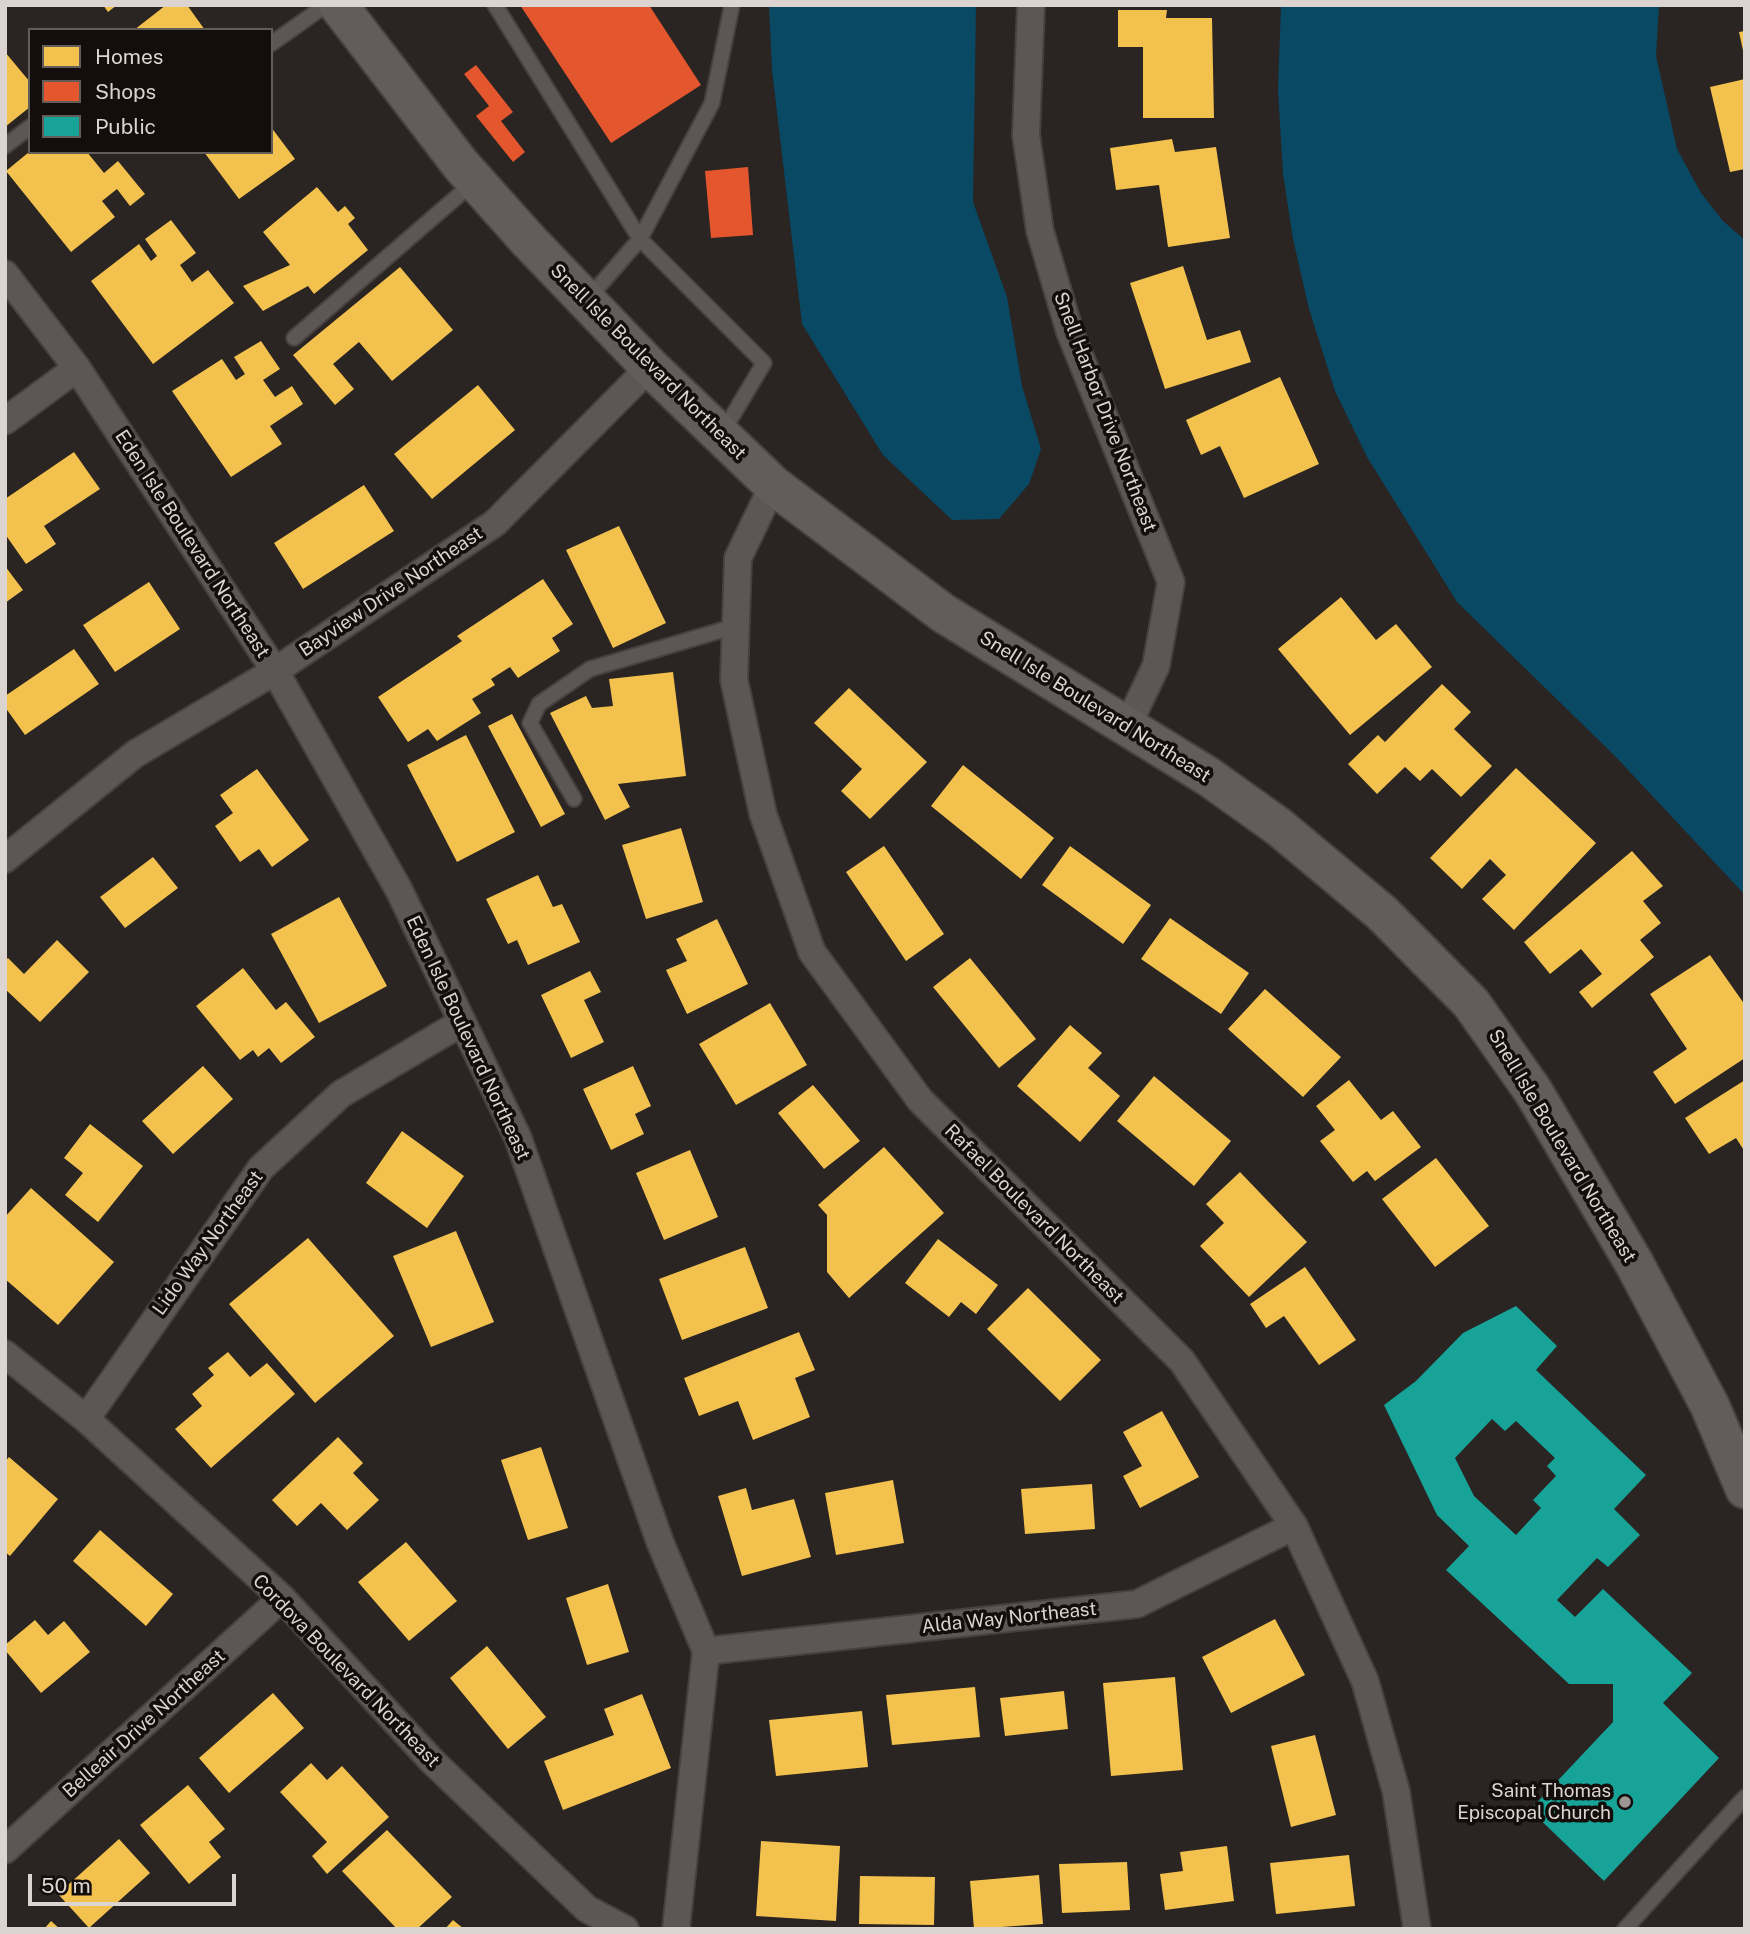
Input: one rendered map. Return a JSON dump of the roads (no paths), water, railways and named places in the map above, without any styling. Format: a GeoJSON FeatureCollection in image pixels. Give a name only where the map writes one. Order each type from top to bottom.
{"type":"FeatureCollection","features":[{"type":"Feature","properties":{"kind":"street","name":"Snell Isle Boulevard Northeast"},"geometry":{"type":"LineString","coordinates":[[338,5],[475,181],[586,302],[773,485],[943,613],[1209,777],[1323,862],[1430,959],[1472,1003],[1533,1091],[1634,1263],[1710,1406],[1745,1489]]}},
{"type":"Feature","properties":{"kind":"street","name":"Snell Harbor Drive Northeast"},"geometry":{"type":"LineString","coordinates":[[1031,5],[1026,135],[1040,231],[1070,332],[1171,582],[1156,666],[1127,727]]}},
{"type":"Feature","properties":{"kind":"street","name":"Eden Isle Boulevard Northeast"},"geometry":{"type":"LineString","coordinates":[[5,274],[77,368],[275,671],[399,890],[518,1138],[660,1542],[706,1651],[676,1929]]}},
{"type":"Feature","properties":{"kind":"street","name":"Bayview Drive Northeast"},"geometry":{"type":"LineString","coordinates":[[5,859],[135,754],[275,671],[495,523],[650,367]]}},
{"type":"Feature","properties":{"kind":"street"},"geometry":{"type":"LineString","coordinates":[[5,421],[77,368]]}},
{"type":"Feature","properties":{"kind":"street","name":"Rafael Boulevard Northeast"},"geometry":{"type":"LineString","coordinates":[[773,485],[737,558],[734,680],[763,814],[812,952],[920,1100],[1182,1361],[1294,1526],[1365,1681],[1396,1791],[1417,1929]]}},
{"type":"Feature","properties":{"kind":"street","name":"Lido Way Northeast"},"geometry":{"type":"LineString","coordinates":[[86,1419],[261,1168],[341,1094],[461,1023]]}},
{"type":"Feature","properties":{"kind":"street","name":"Cordova Boulevard Northeast"},"geometry":{"type":"LineString","coordinates":[[5,1354],[86,1419],[282,1598],[451,1780],[587,1909],[625,1929]]}},
{"type":"Feature","properties":{"kind":"street","name":"Alda Way Northeast"},"geometry":{"type":"LineString","coordinates":[[706,1651],[1137,1604],[1294,1526]]}},
{"type":"Feature","properties":{"kind":"street","name":"Belleair Drive Northeast"},"geometry":{"type":"LineString","coordinates":[[5,1850],[282,1598]]}},
{"type":"Feature","properties":{"kind":"lane"},"geometry":{"type":"LineString","coordinates":[[273,43],[326,5]]}},
{"type":"Feature","properties":{"kind":"lane"},"geometry":{"type":"LineString","coordinates":[[495,5],[640,239],[764,363],[721,435]]}},
{"type":"Feature","properties":{"kind":"lane"},"geometry":{"type":"LineString","coordinates":[[586,302],[640,239],[712,103],[732,5]]}},
{"type":"Feature","properties":{"kind":"lane"},"geometry":{"type":"LineString","coordinates":[[5,146],[28,129]]}},
{"type":"Feature","properties":{"kind":"lane"},"geometry":{"type":"LineString","coordinates":[[294,338],[475,181]]}},
{"type":"Feature","properties":{"kind":"lane"},"geometry":{"type":"LineString","coordinates":[[574,799],[530,723],[538,704],[590,669],[736,626]]}},
{"type":"Feature","properties":{"kind":"lane"},"geometry":{"type":"LineString","coordinates":[[1625,1929],[1745,1797]]}},
{"type":"Feature","properties":{"kind":"water"},"geometry":{"type":"Polygon","coordinates":[[[769,5],[976,5],[973,202],[1007,297],[1022,386],[1041,449],[1029,484],[999,519],[952,520],[883,455],[802,324],[772,70],[769,5]]]}},
{"type":"Feature","properties":{"kind":"water"},"geometry":{"type":"Polygon","coordinates":[[[1281,5],[1659,5],[1656,56],[1677,149],[1701,193],[1723,221],[1745,240],[1745,895],[1615,756],[1457,602],[1367,457],[1335,391],[1309,309],[1293,239],[1283,174],[1278,90],[1281,5]]]}},
{"type":"Feature","properties":{"kind":"place","name":"Saint Thomas Episcopal Church"},"geometry":{"type":"Point","coordinates":[1625,1802]}}]}
